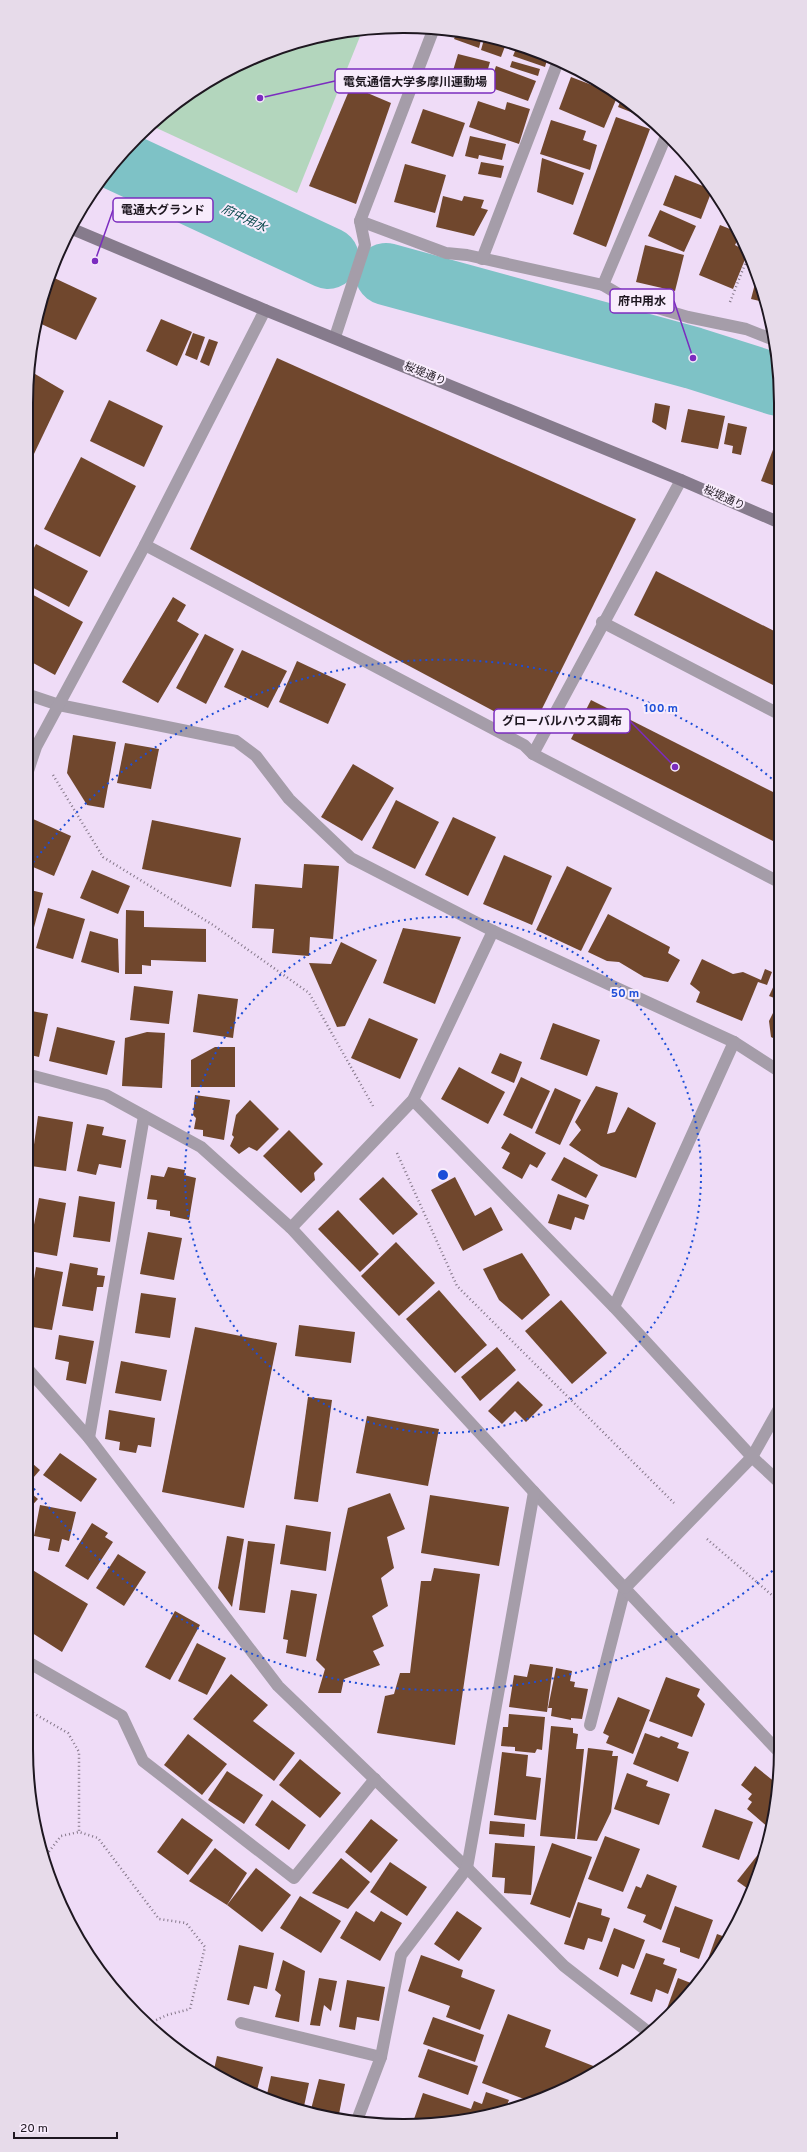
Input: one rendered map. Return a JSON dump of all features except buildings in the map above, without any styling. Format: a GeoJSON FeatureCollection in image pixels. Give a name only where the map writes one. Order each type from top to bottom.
{"type":"FeatureCollection","features":[{"type":"Feature","properties":{"kind":"street"},"geometry":{"type":"LineString","coordinates":[[335,337],[365,245],[360,221],[432,34]]}},
{"type":"Feature","properties":{"kind":"street"},"geometry":{"type":"LineString","coordinates":[[482,259],[555,66]]}},
{"type":"Feature","properties":{"kind":"street"},"geometry":{"type":"LineString","coordinates":[[603,285],[664,141]]}},
{"type":"Feature","properties":{"kind":"street"},"geometry":{"type":"LineString","coordinates":[[360,221],[446,253],[467,255],[603,285],[627,299],[688,317],[746,330],[768,338]]}},
{"type":"Feature","properties":{"kind":"street","name":"桜堤通り"},"geometry":{"type":"LineString","coordinates":[[76,231],[265,310],[335,337],[681,480],[774,520]]}},
{"type":"Feature","properties":{"kind":"street"},"geometry":{"type":"LineString","coordinates":[[33,756],[36,747],[145,545],[265,310]]}},
{"type":"Feature","properties":{"kind":"street"},"geometry":{"type":"LineString","coordinates":[[533,754],[602,622],[681,480]]}},
{"type":"Feature","properties":{"kind":"street"},"geometry":{"type":"LineString","coordinates":[[145,545],[524,744],[533,754],[774,879]]}},
{"type":"Feature","properties":{"kind":"street"},"geometry":{"type":"LineString","coordinates":[[602,622],[774,711]]}},
{"type":"Feature","properties":{"kind":"street"},"geometry":{"type":"LineString","coordinates":[[33,696],[59,705],[236,741],[256,756],[289,799],[351,858],[492,931],[734,1042],[774,1068]]}},
{"type":"Feature","properties":{"kind":"street"},"geometry":{"type":"LineString","coordinates":[[291,1228],[413,1100],[492,931]]}},
{"type":"Feature","properties":{"kind":"street"},"geometry":{"type":"LineString","coordinates":[[614,1308],[734,1042]]}},
{"type":"Feature","properties":{"kind":"street"},"geometry":{"type":"LineString","coordinates":[[33,1076],[106,1095],[201,1148],[291,1228],[534,1492],[774,1747]]}},
{"type":"Feature","properties":{"kind":"street"},"geometry":{"type":"LineString","coordinates":[[413,1100],[614,1308],[752,1457],[774,1477]]}},
{"type":"Feature","properties":{"kind":"street"},"geometry":{"type":"LineString","coordinates":[[89,1438],[144,1116]]}},
{"type":"Feature","properties":{"kind":"street"},"geometry":{"type":"LineString","coordinates":[[33,1375],[89,1438],[278,1686],[467,1868],[564,1966],[645,2029]]}},
{"type":"Feature","properties":{"kind":"street"},"geometry":{"type":"LineString","coordinates":[[590,1726],[626,1588],[752,1457],[774,1418]]}},
{"type":"Feature","properties":{"kind":"street"},"geometry":{"type":"LineString","coordinates":[[359,2116],[381,2057],[400,1955],[467,1868],[534,1492]]}},
{"type":"Feature","properties":{"kind":"street"},"geometry":{"type":"LineString","coordinates":[[33,1665],[122,1716],[143,1761],[294,1878],[375,1779]]}},
{"type":"Feature","properties":{"kind":"street"},"geometry":{"type":"LineString","coordinates":[[241,2023],[381,2057]]}},
{"type":"Feature","properties":{"kind":"path"},"geometry":{"type":"LineString","coordinates":[[721,324],[746,262]]}},
{"type":"Feature","properties":{"kind":"path"},"geometry":{"type":"LineString","coordinates":[[36,747],[103,857],[213,925],[309,993],[386,1128],[457,1286],[691,1520],[710,1543],[774,1597]]}},
{"type":"Feature","properties":{"kind":"path"},"geometry":{"type":"LineString","coordinates":[[33,1713],[68,1733],[79,1752],[79,1832]]}},
{"type":"Feature","properties":{"kind":"path"},"geometry":{"type":"LineString","coordinates":[[48,1852],[61,1836],[79,1832],[98,1838],[159,1919],[186,1923],[205,1947],[190,2009],[167,2014],[153,2021]]}},
{"type":"Feature","properties":{"kind":"green space"},"geometry":{"type":"Polygon","coordinates":[[[360,36],[297,193],[156,128],[198,95],[240,71],[262,61],[284,53],[331,40],[360,36]]]}},
{"type":"Feature","properties":{"kind":"waterway","name":"府中用水"},"geometry":{"type":"LineString","coordinates":[[122,162],[328,258]]}},
{"type":"Feature","properties":{"kind":"waterway","name":"府中用水"},"geometry":{"type":"LineString","coordinates":[[386,274],[693,358],[773,383]]}},
{"type":"Feature","properties":{"kind":"place","name":"電気通信大学多摩川運動場"},"geometry":{"type":"Point","coordinates":[260,98]}},
{"type":"Feature","properties":{"kind":"place","name":"電通大グランド"},"geometry":{"type":"Point","coordinates":[95,261]}},
{"type":"Feature","properties":{"kind":"place","name":"府中用水"},"geometry":{"type":"Point","coordinates":[693,358]}},
{"type":"Feature","properties":{"kind":"place","name":"グローバルハウス調布"},"geometry":{"type":"Point","coordinates":[675,767]}}]}
